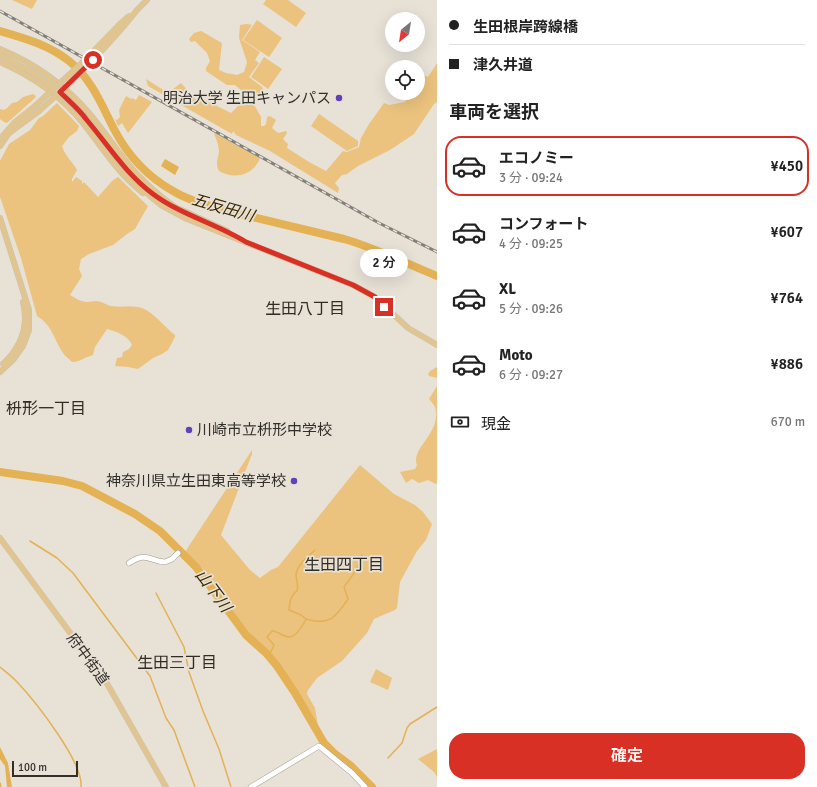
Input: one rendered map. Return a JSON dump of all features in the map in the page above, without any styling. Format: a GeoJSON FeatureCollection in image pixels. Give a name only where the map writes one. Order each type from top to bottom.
{"type":"FeatureCollection","features":[{"type":"Feature","properties":{"kind":"main road"},"geometry":{"type":"LineString","coordinates":[[0,146],[9,133],[87,68],[147,0]]}},
{"type":"Feature","properties":{"kind":"main road"},"geometry":{"type":"LineString","coordinates":[[0,139],[16,122],[37,109],[55,88],[119,25],[138,10]]}},
{"type":"Feature","properties":{"kind":"main road"},"geometry":{"type":"LineString","coordinates":[[2,52],[60,92],[85,117],[141,187],[161,205]]}},
{"type":"Feature","properties":{"kind":"main road"},"geometry":{"type":"LineString","coordinates":[[2,52],[15,56],[62,85],[91,115],[136,173],[155,192],[175,207]]}},
{"type":"Feature","properties":{"kind":"main road"},"geometry":{"type":"LineString","coordinates":[[2,52],[7,57],[1,62],[45,87],[82,122],[128,181],[150,199],[187,219],[333,276],[363,290],[375,297],[408,328],[437,345]]}},
{"type":"Feature","properties":{"kind":"main road"},"geometry":{"type":"LineString","coordinates":[[10,67],[10,61],[15,56]]}},
{"type":"Feature","properties":{"kind":"main road"},"geometry":{"type":"LineString","coordinates":[[82,122],[91,115]]}},
{"type":"Feature","properties":{"kind":"main road"},"geometry":{"type":"LineString","coordinates":[[133,177],[154,194],[175,207],[235,235],[246,242]]}},
{"type":"Feature","properties":{"kind":"main road"},"geometry":{"type":"LineString","coordinates":[[0,218],[29,310],[29,330],[23,346],[13,360],[0,372]]}},
{"type":"Feature","properties":{"kind":"main road"},"geometry":{"type":"LineString","coordinates":[[0,229],[26,312],[25,328],[20,343],[15,351],[0,367]]}},
{"type":"Feature","properties":{"kind":"main road","name":"府中街道"},"geometry":{"type":"LineString","coordinates":[[0,538],[105,680],[166,787]]}},
{"type":"Feature","properties":{"kind":"street"},"geometry":{"type":"LineString","coordinates":[[130,564],[136,559],[144,557],[150,557],[165,562],[172,559],[178,553]]}},
{"type":"Feature","properties":{"kind":"street"},"geometry":{"type":"LineString","coordinates":[[251,787],[319,746],[352,773],[366,787]]}},
{"type":"Feature","properties":{"kind":"shaded area"},"geometry":{"type":"Polygon","coordinates":[[[12,0],[37,0],[32,9],[12,0]]]}},
{"type":"Feature","properties":{"kind":"shaded area"},"geometry":{"type":"Polygon","coordinates":[[[266,0],[288,0],[306,13],[296,27],[263,4],[266,0]]]}},
{"type":"Feature","properties":{"kind":"shaded area"},"geometry":{"type":"Polygon","coordinates":[[[257,20],[282,38],[269,57],[243,40],[257,20]]]}},
{"type":"Feature","properties":{"kind":"shaded area"},"geometry":{"type":"Polygon","coordinates":[[[240,25],[252,25],[242,40],[260,52],[255,60],[259,63],[249,77],[262,87],[264,91],[251,99],[261,117],[261,126],[266,124],[267,117],[270,116],[276,120],[272,128],[278,133],[286,131],[287,133],[283,139],[288,144],[287,148],[326,171],[343,151],[347,152],[359,147],[361,138],[384,103],[389,105],[405,102],[406,100],[425,100],[425,76],[428,77],[437,63],[437,102],[434,104],[414,134],[390,150],[358,166],[347,174],[342,175],[335,183],[339,188],[338,193],[270,151],[236,135],[233,131],[232,134],[148,86],[146,79],[168,93],[181,83],[195,99],[199,97],[231,113],[241,101],[242,91],[235,85],[227,85],[206,71],[210,61],[207,53],[195,41],[191,42],[189,39],[194,33],[201,31],[222,43],[219,70],[237,75],[244,72],[247,62],[239,38],[240,25]]]}},
{"type":"Feature","properties":{"kind":"shaded area"},"geometry":{"type":"Polygon","coordinates":[[[264,57],[282,69],[268,89],[251,77],[264,57]]]}},
{"type":"Feature","properties":{"kind":"shaded area"},"geometry":{"type":"Polygon","coordinates":[[[33,94],[36,96],[35,98],[7,123],[0,119],[0,109],[6,109],[12,103],[33,94]]]}},
{"type":"Feature","properties":{"kind":"shaded area"},"geometry":{"type":"Polygon","coordinates":[[[139,95],[152,102],[128,133],[122,123],[118,126],[115,119],[117,120],[120,117],[119,110],[126,96],[136,100],[139,95]]]}},
{"type":"Feature","properties":{"kind":"shaded area"},"geometry":{"type":"Polygon","coordinates":[[[57,103],[79,126],[77,131],[69,137],[62,146],[77,170],[72,182],[76,177],[82,181],[82,184],[84,182],[98,197],[112,181],[118,177],[148,206],[135,229],[113,245],[89,254],[81,259],[79,269],[82,276],[70,295],[85,302],[98,301],[111,306],[142,308],[151,313],[175,335],[168,350],[153,358],[138,369],[115,366],[117,358],[122,357],[123,352],[129,349],[132,345],[125,337],[107,329],[95,347],[93,355],[72,362],[64,354],[50,328],[37,316],[21,258],[0,197],[0,161],[9,144],[30,130],[39,118],[57,103]]]}},
{"type":"Feature","properties":{"kind":"shaded area"},"geometry":{"type":"Polygon","coordinates":[[[319,114],[358,141],[358,146],[347,151],[311,126],[319,114]]]}},
{"type":"Feature","properties":{"kind":"shaded area"},"geometry":{"type":"Polygon","coordinates":[[[214,133],[260,158],[257,164],[248,172],[243,174],[231,175],[219,171],[217,163],[219,149],[214,133]]]}},
{"type":"Feature","properties":{"kind":"shaded area"},"geometry":{"type":"Polygon","coordinates":[[[165,159],[179,167],[175,175],[161,166],[165,159]]]}},
{"type":"Feature","properties":{"kind":"shaded area"},"geometry":{"type":"Polygon","coordinates":[[[437,367],[437,378],[429,376],[428,374],[430,371],[437,367]]]}},
{"type":"Feature","properties":{"kind":"shaded area"},"geometry":{"type":"Polygon","coordinates":[[[437,386],[437,483],[436,484],[428,480],[419,483],[412,479],[406,483],[400,472],[415,469],[417,465],[417,454],[435,424],[435,408],[429,399],[437,386]]]}},
{"type":"Feature","properties":{"kind":"shaded area"},"geometry":{"type":"Polygon","coordinates":[[[252,450],[252,454],[221,535],[250,570],[260,578],[278,567],[360,465],[394,494],[415,505],[423,512],[432,524],[426,540],[417,551],[400,582],[397,608],[374,619],[367,633],[342,661],[317,678],[308,690],[307,694],[315,708],[321,736],[297,692],[278,665],[272,657],[248,634],[204,570],[185,552],[252,450]]]}},
{"type":"Feature","properties":{"kind":"shaded area"},"geometry":{"type":"Polygon","coordinates":[[[376,669],[392,678],[388,690],[370,682],[376,669]]]}},
{"type":"Feature","properties":{"kind":"shaded area"},"geometry":{"type":"Polygon","coordinates":[[[0,747],[8,763],[12,787],[7,787],[5,766],[0,759],[0,747]]]}},
{"type":"Feature","properties":{"kind":"shaded area"},"geometry":{"type":"Polygon","coordinates":[[[437,749],[437,777],[434,772],[418,759],[437,749]]]}},
{"type":"Feature","properties":{"kind":"waterway","name":"五反田川"},"geometry":{"type":"LineString","coordinates":[[0,31],[45,46],[61,55],[77,68],[90,84],[120,140],[133,158],[147,173],[173,191],[208,205],[344,239],[380,251],[437,276]]}},
{"type":"Feature","properties":{"kind":"waterway","name":"山下川"},"geometry":{"type":"LineString","coordinates":[[0,472],[63,481],[82,486],[135,514],[160,531],[196,567],[246,635],[266,653],[277,666],[295,693],[324,743],[335,754],[351,766],[372,787]]}},
{"type":"Feature","properties":{"kind":"waterway"},"geometry":{"type":"LineString","coordinates":[[30,541],[57,558],[73,573],[150,676],[166,718],[174,730],[195,787]]}},
{"type":"Feature","properties":{"kind":"waterway"},"geometry":{"type":"LineString","coordinates":[[269,656],[274,645],[267,637],[272,631],[291,637],[299,631],[306,619],[289,610],[290,602],[298,589],[296,575],[298,567],[315,550]]}},
{"type":"Feature","properties":{"kind":"waterway"},"geometry":{"type":"LineString","coordinates":[[306,619],[314,621],[327,620],[332,618],[340,611],[348,599],[344,587],[357,569],[362,555]]}},
{"type":"Feature","properties":{"kind":"waterway"},"geometry":{"type":"LineString","coordinates":[[156,593],[184,647],[189,672],[219,749],[231,787]]}},
{"type":"Feature","properties":{"kind":"waterway"},"geometry":{"type":"LineString","coordinates":[[0,667],[26,692],[57,733],[75,763],[80,776],[81,787]]}},
{"type":"Feature","properties":{"kind":"waterway"},"geometry":{"type":"LineString","coordinates":[[388,758],[402,743],[407,728],[410,724],[437,707]]}},
{"type":"Feature","properties":{"kind":"waterway"},"geometry":{"type":"LineString","coordinates":[[0,783],[1,787]]}},
{"type":"Feature","properties":{"kind":"railway"},"geometry":{"type":"LineString","coordinates":[[0,11],[379,223],[437,252]]}},
{"type":"Feature","properties":{"kind":"place","name":"明治大学 生田キャンパス"},"geometry":{"type":"Point","coordinates":[339,98]}},
{"type":"Feature","properties":{"kind":"place","name":"川崎市立枡形中学校"},"geometry":{"type":"Point","coordinates":[189,430]}},
{"type":"Feature","properties":{"kind":"place","name":"神奈川県立生田東高等学校"},"geometry":{"type":"Point","coordinates":[294,481]}},
{"type":"Feature","properties":{"kind":"district","name":"生田八丁目"},"geometry":{"type":"Point","coordinates":[305,309]}},
{"type":"Feature","properties":{"kind":"district","name":"枡形一丁目"},"geometry":{"type":"Point","coordinates":[46,409]}},
{"type":"Feature","properties":{"kind":"district","name":"生田四丁目"},"geometry":{"type":"Point","coordinates":[344,565]}},
{"type":"Feature","properties":{"kind":"district","name":"生田三丁目"},"geometry":{"type":"Point","coordinates":[177,663]}},
{"type":"Feature","properties":{"kind":"route"},"geometry":{"type":"LineString","coordinates":[[93,60],[87,68],[60,92],[85,117],[133,177],[164,201],[188,214],[235,235],[246,242],[353,285],[375,297],[384,307]]}}]}
